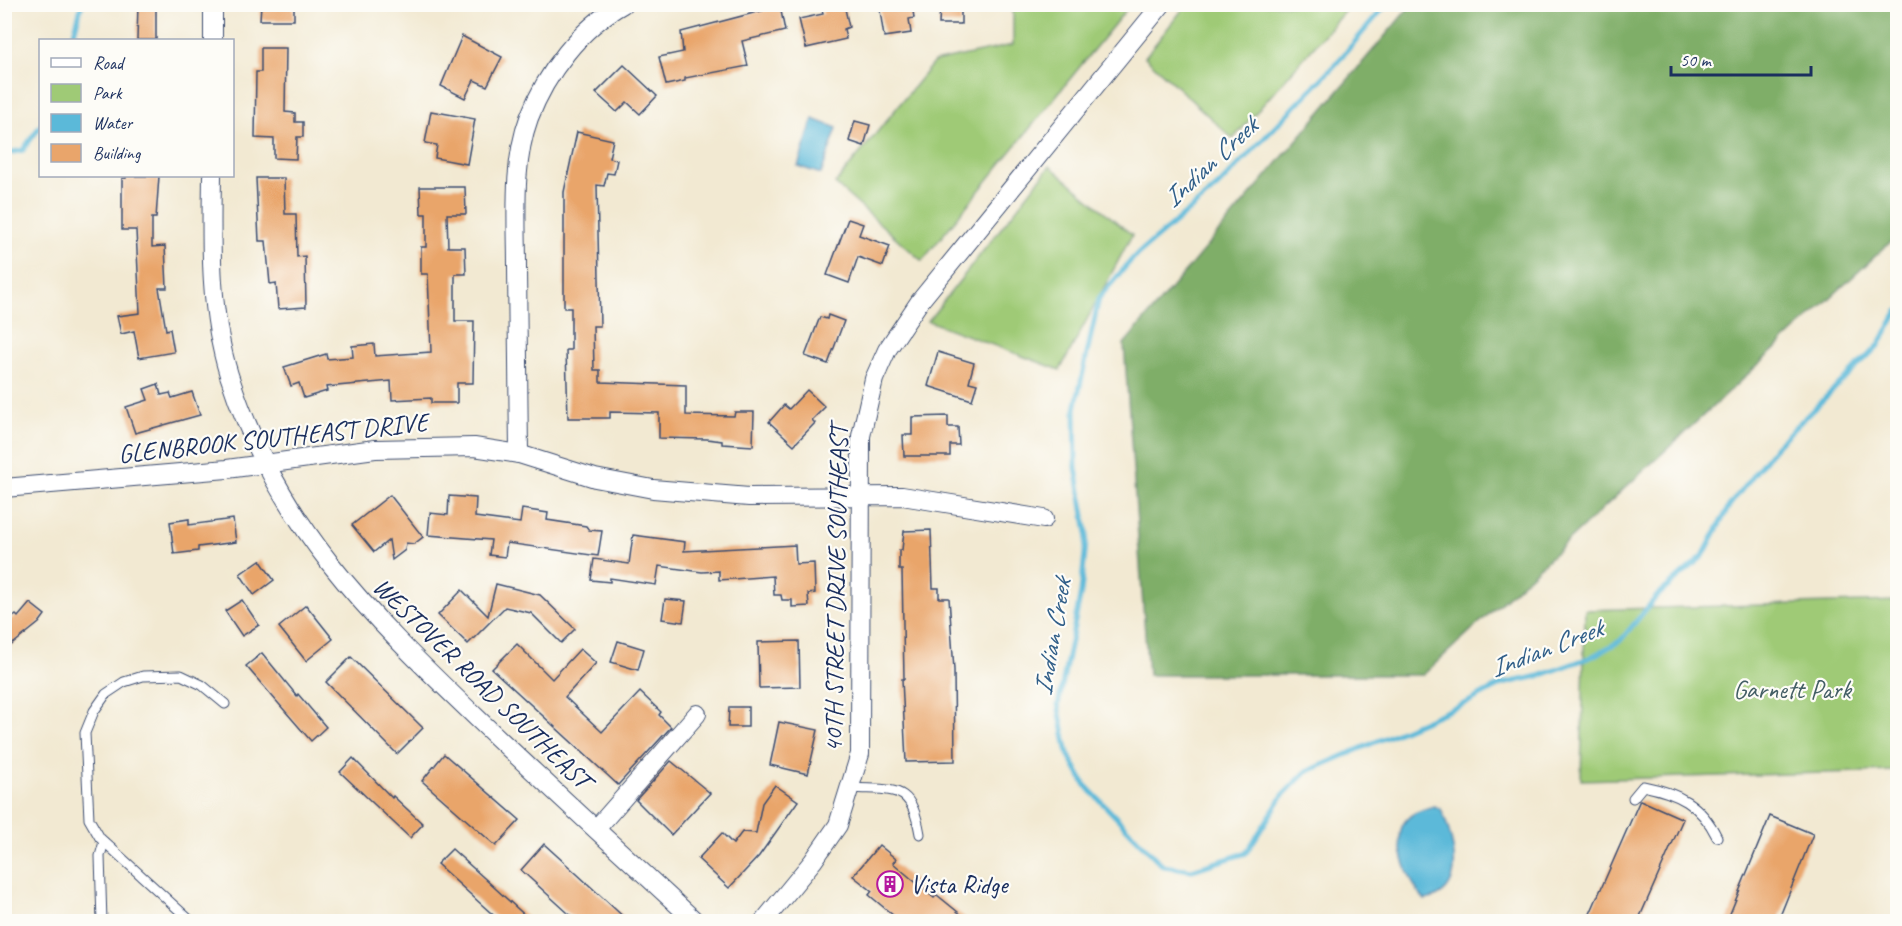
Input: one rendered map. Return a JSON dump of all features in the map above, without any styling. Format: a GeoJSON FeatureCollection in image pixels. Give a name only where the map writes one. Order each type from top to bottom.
{"type":"FeatureCollection","features":[{"type":"Feature","properties":{"kind":"street"},"geometry":{"type":"LineString","coordinates":[[213,4],[213,39]]}},
{"type":"Feature","properties":{"kind":"street"},"geometry":{"type":"LineString","coordinates":[[519,454],[516,200],[520,156],[528,119],[550,75],[575,43],[606,14],[623,4]]}},
{"type":"Feature","properties":{"kind":"street","name":"40TH STREET DRIVE SOUTHEAST"},"geometry":{"type":"LineString","coordinates":[[763,921],[813,861],[838,825],[860,754],[859,495],[861,436],[874,379],[892,342],[920,301],[1162,4]]}},
{"type":"Feature","properties":{"kind":"street","name":"WESTOVER ROAD SOUTHEAST"},"geometry":{"type":"LineString","coordinates":[[212,177],[215,308],[229,373],[244,416],[289,508],[356,598],[406,650],[696,921]]}},
{"type":"Feature","properties":{"kind":"street","name":"GLENBROOK SOUTHEAST DRIVE"},"geometry":{"type":"LineString","coordinates":[[4,488],[50,486],[266,464],[375,449],[424,446],[474,447],[519,454],[595,478],[653,489],[749,497],[902,496],[1044,519]]}},
{"type":"Feature","properties":{"kind":"street"},"geometry":{"type":"LineString","coordinates":[[596,829],[697,714]]}},
{"type":"Feature","properties":{"kind":"lane"},"geometry":{"type":"LineString","coordinates":[[190,921],[104,842],[88,819],[85,734],[94,711],[106,694],[124,682],[144,676],[181,675],[202,685],[225,704]]}},
{"type":"Feature","properties":{"kind":"lane"},"geometry":{"type":"LineString","coordinates":[[1633,798],[1643,786],[1662,790],[1692,804],[1708,818],[1717,837]]}},
{"type":"Feature","properties":{"kind":"lane"},"geometry":{"type":"LineString","coordinates":[[851,788],[891,790],[905,795],[916,808],[920,834]]}},
{"type":"Feature","properties":{"kind":"lane"},"geometry":{"type":"LineString","coordinates":[[102,921],[100,856],[104,842]]}},
{"type":"Feature","properties":{"kind":"green space"},"geometry":{"type":"Polygon","coordinates":[[[1412,4],[1897,5],[1897,236],[1423,675],[1148,675],[1124,344],[1412,4]]]}},
{"type":"Feature","properties":{"kind":"green space"},"geometry":{"type":"Polygon","coordinates":[[[1013,5],[1130,5],[922,261],[835,184],[934,62],[1013,45],[1013,5]]]}},
{"type":"Feature","properties":{"kind":"green space"},"geometry":{"type":"Polygon","coordinates":[[[1186,5],[1350,5],[1233,139],[1145,57],[1186,5]]]}},
{"type":"Feature","properties":{"kind":"green space"},"geometry":{"type":"Polygon","coordinates":[[[1050,166],[1132,235],[1060,370],[928,321],[1050,166]]]}},
{"type":"Feature","properties":{"kind":"green space","name":"Garnett Park"},"geometry":{"type":"Polygon","coordinates":[[[1897,601],[1897,771],[1581,780],[1585,610],[1897,601]]]}},
{"type":"Feature","properties":{"kind":"water"},"geometry":{"type":"Polygon","coordinates":[[[813,119],[837,128],[821,174],[798,166],[813,119]]]}},
{"type":"Feature","properties":{"kind":"water"},"geometry":{"type":"Polygon","coordinates":[[[1434,806],[1441,809],[1450,834],[1454,863],[1453,876],[1448,887],[1439,895],[1425,900],[1413,883],[1403,860],[1400,836],[1410,816],[1434,806]]]}},
{"type":"Feature","properties":{"kind":"building"},"geometry":{"type":"Polygon","coordinates":[[[138,4],[156,4],[156,39],[137,39],[138,4]]]}},
{"type":"Feature","properties":{"kind":"building"},"geometry":{"type":"Polygon","coordinates":[[[261,4],[294,4],[294,20],[260,20],[261,4]]]}},
{"type":"Feature","properties":{"kind":"building"},"geometry":{"type":"Polygon","coordinates":[[[821,4],[844,4],[849,27],[844,29],[846,39],[806,48],[799,19],[823,14],[821,4]]]}},
{"type":"Feature","properties":{"kind":"building"},"geometry":{"type":"Polygon","coordinates":[[[879,4],[912,4],[914,18],[909,19],[911,33],[884,37],[879,4]]]}},
{"type":"Feature","properties":{"kind":"building"},"geometry":{"type":"Polygon","coordinates":[[[940,4],[961,4],[961,24],[939,24],[940,4]]]}},
{"type":"Feature","properties":{"kind":"building"},"geometry":{"type":"Polygon","coordinates":[[[780,6],[785,31],[742,41],[748,66],[685,78],[685,81],[666,85],[659,57],[683,52],[681,32],[780,6]]]}},
{"type":"Feature","properties":{"kind":"building"},"geometry":{"type":"Polygon","coordinates":[[[462,36],[502,57],[487,86],[474,80],[465,98],[441,86],[462,36]]]}},
{"type":"Feature","properties":{"kind":"building"},"geometry":{"type":"Polygon","coordinates":[[[261,48],[286,48],[285,112],[295,113],[295,122],[303,122],[303,137],[297,137],[296,159],[274,158],[274,139],[255,138],[256,72],[261,72],[261,48]]]}},
{"type":"Feature","properties":{"kind":"building"},"geometry":{"type":"Polygon","coordinates":[[[624,65],[657,96],[640,114],[627,102],[617,112],[596,93],[624,65]]]}},
{"type":"Feature","properties":{"kind":"building"},"geometry":{"type":"Polygon","coordinates":[[[431,111],[475,119],[467,164],[435,158],[437,145],[425,143],[431,111]]]}},
{"type":"Feature","properties":{"kind":"building"},"geometry":{"type":"Polygon","coordinates":[[[855,121],[870,125],[864,146],[849,141],[855,121]]]}},
{"type":"Feature","properties":{"kind":"building"},"geometry":{"type":"Polygon","coordinates":[[[577,132],[613,140],[609,158],[617,160],[614,174],[607,173],[604,186],[597,185],[600,326],[593,326],[594,370],[600,370],[600,382],[686,385],[686,415],[734,416],[735,412],[754,412],[753,446],[722,444],[722,441],[707,439],[659,438],[659,413],[610,412],[610,418],[568,418],[566,350],[571,350],[571,308],[564,308],[564,192],[577,132]]]}},
{"type":"Feature","properties":{"kind":"building"},"geometry":{"type":"Polygon","coordinates":[[[159,177],[156,218],[152,218],[152,247],[165,246],[167,288],[159,288],[166,330],[170,329],[174,352],[139,358],[134,331],[121,334],[117,316],[140,313],[136,230],[122,230],[122,178],[159,177]]]}},
{"type":"Feature","properties":{"kind":"building"},"geometry":{"type":"Polygon","coordinates":[[[256,178],[284,178],[285,214],[296,214],[297,257],[305,256],[306,307],[278,309],[276,283],[270,284],[266,241],[259,241],[256,178]]]}},
{"type":"Feature","properties":{"kind":"building"},"geometry":{"type":"Polygon","coordinates":[[[420,187],[465,187],[466,214],[447,214],[448,247],[465,247],[466,274],[455,274],[455,321],[474,321],[473,383],[457,383],[457,403],[431,403],[431,398],[392,400],[391,381],[326,387],[327,391],[304,398],[299,383],[291,386],[284,367],[326,354],[327,359],[353,357],[352,346],[374,344],[375,356],[431,352],[428,274],[421,274],[421,247],[426,247],[426,214],[421,214],[420,187]]]}},
{"type":"Feature","properties":{"kind":"building"},"geometry":{"type":"Polygon","coordinates":[[[848,219],[863,224],[859,235],[890,246],[883,266],[858,257],[849,283],[827,275],[848,219]]]}},
{"type":"Feature","properties":{"kind":"building"},"geometry":{"type":"Polygon","coordinates":[[[828,315],[844,321],[828,364],[805,356],[820,317],[827,319],[828,315]]]}},
{"type":"Feature","properties":{"kind":"building"},"geometry":{"type":"Polygon","coordinates":[[[938,352],[974,363],[969,382],[977,384],[972,400],[928,386],[938,352]]]}},
{"type":"Feature","properties":{"kind":"building"},"geometry":{"type":"Polygon","coordinates":[[[158,384],[161,395],[170,393],[172,398],[192,392],[200,415],[135,433],[126,407],[148,400],[144,389],[158,384]]]}},
{"type":"Feature","properties":{"kind":"building"},"geometry":{"type":"Polygon","coordinates":[[[807,390],[825,407],[812,420],[815,423],[794,445],[769,422],[784,405],[789,409],[807,390]]]}},
{"type":"Feature","properties":{"kind":"building"},"geometry":{"type":"Polygon","coordinates":[[[948,416],[948,427],[958,427],[959,445],[950,445],[950,456],[904,456],[903,435],[912,435],[912,417],[948,416]]]}},
{"type":"Feature","properties":{"kind":"building"},"geometry":{"type":"Polygon","coordinates":[[[390,495],[423,537],[414,544],[406,543],[405,550],[392,560],[389,540],[374,552],[352,525],[390,495]]]}},
{"type":"Feature","properties":{"kind":"building"},"geometry":{"type":"Polygon","coordinates":[[[449,496],[476,498],[475,517],[520,523],[522,509],[548,513],[547,520],[602,531],[598,556],[507,543],[505,557],[489,555],[491,540],[428,535],[430,513],[448,515],[449,496]]]}},
{"type":"Feature","properties":{"kind":"building"},"geometry":{"type":"Polygon","coordinates":[[[189,519],[189,525],[233,519],[236,542],[198,547],[198,551],[174,554],[170,522],[189,519]]]}},
{"type":"Feature","properties":{"kind":"building"},"geometry":{"type":"Polygon","coordinates":[[[931,530],[933,588],[939,588],[939,598],[949,598],[954,670],[955,761],[906,762],[902,679],[904,679],[902,570],[899,570],[899,550],[902,550],[904,531],[931,530]]]}},
{"type":"Feature","properties":{"kind":"building"},"geometry":{"type":"Polygon","coordinates":[[[633,535],[685,542],[684,551],[795,545],[796,564],[814,563],[815,593],[808,594],[809,606],[792,607],[792,600],[782,600],[781,595],[774,595],[773,576],[719,580],[719,571],[702,572],[659,566],[656,585],[610,578],[610,582],[591,580],[594,559],[629,564],[633,535]]]}},
{"type":"Feature","properties":{"kind":"building"},"geometry":{"type":"Polygon","coordinates":[[[260,560],[274,580],[254,595],[240,574],[260,560]]]}},
{"type":"Feature","properties":{"kind":"building"},"geometry":{"type":"Polygon","coordinates":[[[496,584],[540,595],[575,629],[561,643],[531,613],[505,607],[468,644],[438,615],[462,590],[488,616],[496,584]]]}},
{"type":"Feature","properties":{"kind":"building"},"geometry":{"type":"Polygon","coordinates":[[[665,599],[686,601],[683,622],[662,619],[665,599]]]}},
{"type":"Feature","properties":{"kind":"building"},"geometry":{"type":"Polygon","coordinates":[[[242,600],[259,625],[242,636],[225,611],[242,600]]]}},
{"type":"Feature","properties":{"kind":"building"},"geometry":{"type":"Polygon","coordinates":[[[30,603],[45,615],[39,623],[4,651],[4,624],[16,615],[18,617],[30,603]]]}},
{"type":"Feature","properties":{"kind":"building"},"geometry":{"type":"Polygon","coordinates":[[[306,605],[333,639],[306,661],[279,627],[306,605]]]}},
{"type":"Feature","properties":{"kind":"building"},"geometry":{"type":"Polygon","coordinates":[[[618,641],[644,649],[638,670],[611,662],[618,641]]]}},
{"type":"Feature","properties":{"kind":"building"},"geometry":{"type":"Polygon","coordinates":[[[799,641],[800,687],[759,688],[758,642],[799,641]]]}},
{"type":"Feature","properties":{"kind":"building"},"geometry":{"type":"Polygon","coordinates":[[[517,644],[552,679],[580,649],[596,663],[565,697],[602,732],[640,692],[661,712],[659,715],[671,727],[618,785],[492,669],[517,644]]]}},
{"type":"Feature","properties":{"kind":"building"},"geometry":{"type":"Polygon","coordinates":[[[262,653],[326,727],[311,741],[246,666],[262,653]]]}},
{"type":"Feature","properties":{"kind":"building"},"geometry":{"type":"Polygon","coordinates":[[[351,657],[423,728],[397,754],[326,682],[351,657]]]}},
{"type":"Feature","properties":{"kind":"building"},"geometry":{"type":"Polygon","coordinates":[[[729,707],[748,707],[748,727],[728,727],[729,707]]]}},
{"type":"Feature","properties":{"kind":"building"},"geometry":{"type":"Polygon","coordinates":[[[779,722],[818,730],[808,774],[770,765],[779,722]]]}},
{"type":"Feature","properties":{"kind":"building"},"geometry":{"type":"Polygon","coordinates":[[[444,754],[520,820],[496,846],[422,781],[444,754]]]}},
{"type":"Feature","properties":{"kind":"building"},"geometry":{"type":"Polygon","coordinates":[[[353,758],[392,798],[393,796],[423,824],[410,838],[340,772],[353,758]]]}},
{"type":"Feature","properties":{"kind":"building"},"geometry":{"type":"Polygon","coordinates":[[[671,761],[710,793],[671,835],[636,800],[671,761]]]}},
{"type":"Feature","properties":{"kind":"building"},"geometry":{"type":"Polygon","coordinates":[[[775,785],[798,801],[759,856],[729,888],[698,859],[722,833],[733,844],[742,832],[756,833],[762,803],[775,785]]]}},
{"type":"Feature","properties":{"kind":"building"},"geometry":{"type":"Polygon","coordinates":[[[1640,800],[1683,819],[1638,921],[1601,921],[1589,916],[1640,800]]]}},
{"type":"Feature","properties":{"kind":"building"},"geometry":{"type":"Polygon","coordinates":[[[1770,816],[1813,834],[1778,921],[1727,921],[1770,816]]]}},
{"type":"Feature","properties":{"kind":"building"},"geometry":{"type":"Polygon","coordinates":[[[544,844],[628,921],[577,921],[521,870],[544,844]]]}},
{"type":"Feature","properties":{"kind":"building","name":"Vista Ridge"},"geometry":{"type":"Polygon","coordinates":[[[879,845],[896,859],[893,863],[934,898],[937,895],[969,921],[900,921],[869,895],[872,891],[853,876],[879,845]]]}},
{"type":"Feature","properties":{"kind":"building"},"geometry":{"type":"Polygon","coordinates":[[[452,849],[531,921],[500,921],[437,864],[452,849]]]}},
{"type":"Feature","properties":{"kind":"waterway"},"geometry":{"type":"LineString","coordinates":[[72,39],[82,4]]}},
{"type":"Feature","properties":{"kind":"waterway","name":"Indian Creek"},"geometry":{"type":"LineString","coordinates":[[1387,4],[1334,66],[1218,186],[1134,257],[1099,298],[1075,409],[1076,468],[1087,533],[1081,592],[1058,705],[1068,754],[1085,785],[1163,866],[1192,870],[1246,853],[1283,795],[1306,772],[1468,702],[1502,684],[1539,676],[1591,657],[1620,641],[1657,596],[1703,556],[1729,506],[1776,446],[1879,345],[1898,311]]}},
{"type":"Feature","properties":{"kind":"waterway"},"geometry":{"type":"LineString","coordinates":[[4,154],[23,150],[39,127]]}},
{"type":"Feature","properties":{"kind":"place","name":"Vista Ridge"},"geometry":{"type":"Point","coordinates":[890,884]}}]}
